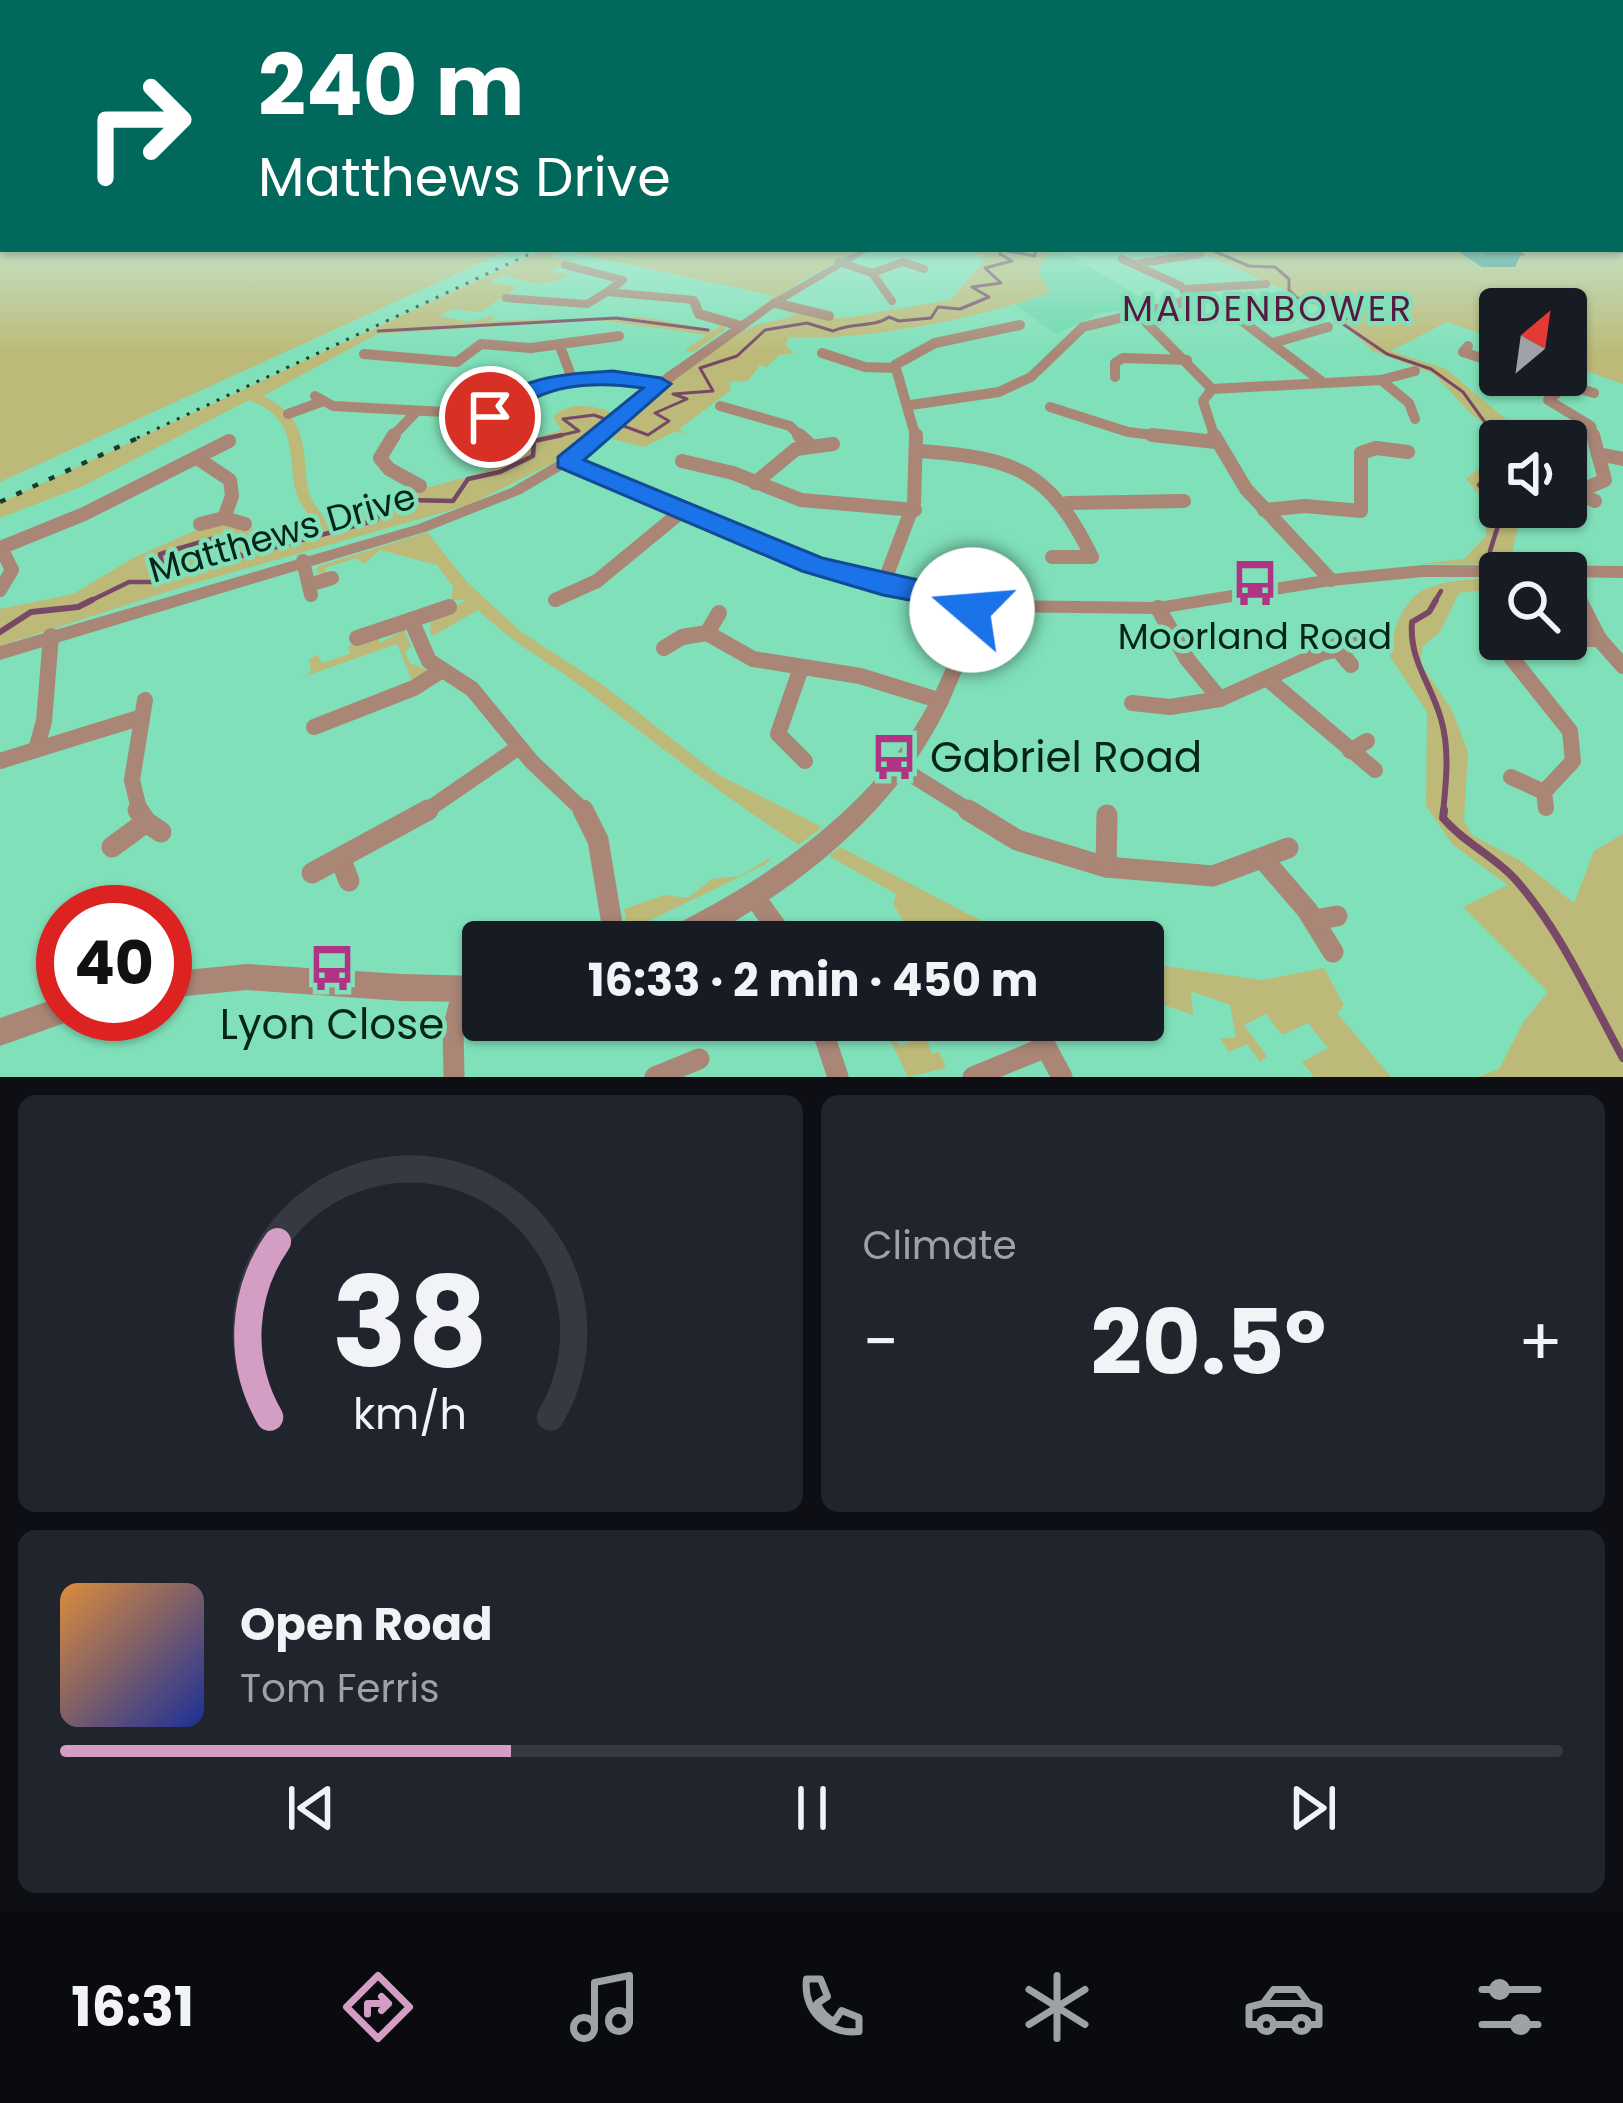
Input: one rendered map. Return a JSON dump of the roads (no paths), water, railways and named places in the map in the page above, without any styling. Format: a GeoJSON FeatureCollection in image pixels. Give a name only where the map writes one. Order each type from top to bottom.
{"type":"FeatureCollection","features":[{"type":"Feature","properties":{"kind":"street","name":"Matthews Drive"},"geometry":{"type":"LineString","coordinates":[[0,653],[437,523],[516,491],[567,462],[661,384],[774,303],[860,252]]}},
{"type":"Feature","properties":{"kind":"street"},"geometry":{"type":"LineString","coordinates":[[1135,264],[1200,254]]}},
{"type":"Feature","properties":{"kind":"street"},"geometry":{"type":"LineString","coordinates":[[1122,259],[1185,289],[1258,288]]}},
{"type":"Feature","properties":{"kind":"street"},"geometry":{"type":"LineString","coordinates":[[872,273],[899,260],[924,269]]}},
{"type":"Feature","properties":{"kind":"street"},"geometry":{"type":"LineString","coordinates":[[839,262],[872,273],[892,296]]}},
{"type":"Feature","properties":{"kind":"street"},"geometry":{"type":"LineString","coordinates":[[526,287],[502,302],[587,304],[622,279],[569,268]]}},
{"type":"Feature","properties":{"kind":"street"},"geometry":{"type":"LineString","coordinates":[[911,405],[964,399],[1014,386],[1042,368],[1070,334],[1098,321],[1183,303],[1188,296],[1185,289]]}},
{"type":"Feature","properties":{"kind":"street"},"geometry":{"type":"LineString","coordinates":[[607,292],[684,296],[694,300],[694,310],[702,316],[741,326]]}},
{"type":"Feature","properties":{"kind":"street"},"geometry":{"type":"LineString","coordinates":[[774,303],[822,312]]}},
{"type":"Feature","properties":{"kind":"street"},"geometry":{"type":"LineString","coordinates":[[1225,308],[1321,381]]}},
{"type":"Feature","properties":{"kind":"street"},"geometry":{"type":"LineString","coordinates":[[1137,313],[1212,389]]}},
{"type":"Feature","properties":{"kind":"street"},"geometry":{"type":"LineString","coordinates":[[1238,320],[1257,319]]}},
{"type":"Feature","properties":{"kind":"street"},"geometry":{"type":"LineString","coordinates":[[1273,343],[1323,328],[1306,326]]}},
{"type":"Feature","properties":{"kind":"street"},"geometry":{"type":"LineString","coordinates":[[895,368],[903,357],[942,342],[1014,329]]}},
{"type":"Feature","properties":{"kind":"street"},"geometry":{"type":"LineString","coordinates":[[446,371],[493,333]]}},
{"type":"Feature","properties":{"kind":"street"},"geometry":{"type":"LineString","coordinates":[[481,344],[521,348],[619,336]]}},
{"type":"Feature","properties":{"kind":"street"},"geometry":{"type":"LineString","coordinates":[[559,344],[572,379]]}},
{"type":"Feature","properties":{"kind":"street"},"geometry":{"type":"LineString","coordinates":[[1462,351],[1479,357]]}},
{"type":"Feature","properties":{"kind":"street"},"geometry":{"type":"LineString","coordinates":[[822,352],[842,364],[895,368]]}},
{"type":"Feature","properties":{"kind":"street"},"geometry":{"type":"LineString","coordinates":[[364,353],[386,361],[457,362]]}},
{"type":"Feature","properties":{"kind":"street"},"geometry":{"type":"LineString","coordinates":[[1115,377],[1115,363],[1123,358],[1187,361]]}},
{"type":"Feature","properties":{"kind":"street"},"geometry":{"type":"LineString","coordinates":[[883,585],[915,510],[920,451],[911,405],[895,368]]}},
{"type":"Feature","properties":{"kind":"street"},"geometry":{"type":"LineString","coordinates":[[1212,389],[1381,380],[1415,371]]}},
{"type":"Feature","properties":{"kind":"street"},"geometry":{"type":"LineString","coordinates":[[490,417],[520,392],[572,379],[613,377],[661,384]]}},
{"type":"Feature","properties":{"kind":"street"},"geometry":{"type":"LineString","coordinates":[[1381,380],[1414,415],[1433,414]]}},
{"type":"Feature","properties":{"kind":"street"},"geometry":{"type":"LineString","coordinates":[[1212,389],[1203,406],[1216,442],[1264,510],[1331,580]]}},
{"type":"Feature","properties":{"kind":"street"},"geometry":{"type":"LineString","coordinates":[[1587,391],[1594,393]]}},
{"type":"Feature","properties":{"kind":"street"},"geometry":{"type":"LineString","coordinates":[[1553,396],[1548,400],[1591,426],[1605,480],[1587,487]]}},
{"type":"Feature","properties":{"kind":"street"},"geometry":{"type":"LineString","coordinates":[[288,414],[318,399],[490,417],[506,423]]}},
{"type":"Feature","properties":{"kind":"street"},"geometry":{"type":"LineString","coordinates":[[719,406],[790,426],[808,442]]}},
{"type":"Feature","properties":{"kind":"street"},"geometry":{"type":"LineString","coordinates":[[1050,406],[1082,426],[1216,442]]}},
{"type":"Feature","properties":{"kind":"street"},"geometry":{"type":"LineString","coordinates":[[411,486],[385,466],[380,454],[392,434],[416,412]]}},
{"type":"Feature","properties":{"kind":"street"},"geometry":{"type":"LineString","coordinates":[[0,590],[12,570],[0,548],[84,514],[229,441]]}},
{"type":"Feature","properties":{"kind":"street"},"geometry":{"type":"LineString","coordinates":[[755,483],[786,452],[808,442],[832,444]]}},
{"type":"Feature","properties":{"kind":"street"},"geometry":{"type":"LineString","coordinates":[[1264,510],[1306,506],[1368,513],[1357,486],[1361,453],[1380,445],[1408,452]]}},
{"type":"Feature","properties":{"kind":"street"},"geometry":{"type":"LineString","coordinates":[[920,451],[1007,463],[1037,476],[1067,503],[1092,557]]}},
{"type":"Feature","properties":{"kind":"street"},"geometry":{"type":"LineString","coordinates":[[1598,454],[1623,459]]}},
{"type":"Feature","properties":{"kind":"street"},"geometry":{"type":"LineString","coordinates":[[197,458],[219,466],[230,477],[232,497],[224,518]]}},
{"type":"Feature","properties":{"kind":"street"},"geometry":{"type":"LineString","coordinates":[[567,462],[812,565],[883,585],[974,602],[1074,610],[1157,608],[1331,580],[1423,571],[1479,573]]}},
{"type":"Feature","properties":{"kind":"street"},"geometry":{"type":"LineString","coordinates":[[689,468],[812,502],[915,510]]}},
{"type":"Feature","properties":{"kind":"street"},"geometry":{"type":"LineString","coordinates":[[1587,500],[1595,502]]}},
{"type":"Feature","properties":{"kind":"street"},"geometry":{"type":"LineString","coordinates":[[1067,503],[1167,508],[1184,501]]}},
{"type":"Feature","properties":{"kind":"street"},"geometry":{"type":"LineString","coordinates":[[555,600],[579,598],[682,512]]}},
{"type":"Feature","properties":{"kind":"street"},"geometry":{"type":"LineString","coordinates":[[200,524],[224,518],[245,524]]}},
{"type":"Feature","properties":{"kind":"street"},"geometry":{"type":"LineString","coordinates":[[1052,557],[1109,557]]}},
{"type":"Feature","properties":{"kind":"street"},"geometry":{"type":"LineString","coordinates":[[303,561],[310,590],[332,578]]}},
{"type":"Feature","properties":{"kind":"street"},"geometry":{"type":"LineString","coordinates":[[1587,574],[1623,572]]}},
{"type":"Feature","properties":{"kind":"street"},"geometry":{"type":"LineString","coordinates":[[705,921],[753,895],[844,826],[899,767],[941,701],[958,662],[974,602]]}},
{"type":"Feature","properties":{"kind":"street"},"geometry":{"type":"LineString","coordinates":[[356,638],[449,607]]}},
{"type":"Feature","properties":{"kind":"street"},"geometry":{"type":"LineString","coordinates":[[1157,608],[1187,658],[1220,699]]}},
{"type":"Feature","properties":{"kind":"street"},"geometry":{"type":"LineString","coordinates":[[706,633],[719,613]]}},
{"type":"Feature","properties":{"kind":"street"},"geometry":{"type":"LineString","coordinates":[[1587,613],[1599,640],[1623,666]]}},
{"type":"Feature","properties":{"kind":"street"},"geometry":{"type":"LineString","coordinates":[[410,620],[424,654],[467,684],[519,747],[582,806],[594,826],[611,921]]}},
{"type":"Feature","properties":{"kind":"street"},"geometry":{"type":"LineString","coordinates":[[664,648],[682,637],[706,633],[753,659],[860,676],[941,701]]}},
{"type":"Feature","properties":{"kind":"street"},"geometry":{"type":"LineString","coordinates":[[36,750],[44,721],[50,636]]}},
{"type":"Feature","properties":{"kind":"street"},"geometry":{"type":"LineString","coordinates":[[1587,640],[1599,640]]}},
{"type":"Feature","properties":{"kind":"street"},"geometry":{"type":"LineString","coordinates":[[1132,703],[1159,717],[1270,681],[1318,650],[1359,644]]}},
{"type":"Feature","properties":{"kind":"street"},"geometry":{"type":"LineString","coordinates":[[1335,646],[1351,665]]}},
{"type":"Feature","properties":{"kind":"street"},"geometry":{"type":"LineString","coordinates":[[1510,777],[1545,800],[1573,761],[1574,743],[1515,660]]}},
{"type":"Feature","properties":{"kind":"street"},"geometry":{"type":"LineString","coordinates":[[801,668],[769,736],[805,761]]}},
{"type":"Feature","properties":{"kind":"street"},"geometry":{"type":"LineString","coordinates":[[314,727],[341,724],[442,670]]}},
{"type":"Feature","properties":{"kind":"street"},"geometry":{"type":"LineString","coordinates":[[1270,681],[1358,746],[1376,770]]}},
{"type":"Feature","properties":{"kind":"street"},"geometry":{"type":"LineString","coordinates":[[0,761],[143,709],[132,802],[154,827],[112,847]]}},
{"type":"Feature","properties":{"kind":"street"},"geometry":{"type":"LineString","coordinates":[[312,873],[413,820],[519,747]]}},
{"type":"Feature","properties":{"kind":"street"},"geometry":{"type":"LineString","coordinates":[[899,767],[1031,847],[1106,866],[1213,876],[1288,848]]}},
{"type":"Feature","properties":{"kind":"street"},"geometry":{"type":"LineString","coordinates":[[1106,866],[1107,814]]}},
{"type":"Feature","properties":{"kind":"street"},"geometry":{"type":"LineString","coordinates":[[341,860],[349,881]]}},
{"type":"Feature","properties":{"kind":"street"},"geometry":{"type":"LineString","coordinates":[[1264,860],[1314,920],[1333,952]]}},
{"type":"Feature","properties":{"kind":"street"},"geometry":{"type":"LineString","coordinates":[[753,895],[772,921]]}},
{"type":"Feature","properties":{"kind":"street"},"geometry":{"type":"LineString","coordinates":[[1314,920],[1337,916]]}},
{"type":"Feature","properties":{"kind":"street"},"geometry":{"type":"LineString","coordinates":[[192,982],[257,974],[386,988],[462,989]]}},
{"type":"Feature","properties":{"kind":"street"},"geometry":{"type":"LineString","coordinates":[[454,1077],[453,1029],[462,1011]]}},
{"type":"Feature","properties":{"kind":"street"},"geometry":{"type":"LineString","coordinates":[[0,1032],[36,1019]]}},
{"type":"Feature","properties":{"kind":"street"},"geometry":{"type":"LineString","coordinates":[[826,1041],[838,1077]]}},
{"type":"Feature","properties":{"kind":"street"},"geometry":{"type":"LineString","coordinates":[[1043,1041],[1062,1077]]}},
{"type":"Feature","properties":{"kind":"street"},"geometry":{"type":"LineString","coordinates":[[973,1077],[1046,1047]]}},
{"type":"Feature","properties":{"kind":"street"},"geometry":{"type":"LineString","coordinates":[[655,1077],[698,1059]]}},
{"type":"Feature","properties":{"kind":"waterway"},"geometry":{"type":"LineString","coordinates":[[560,435],[579,431],[563,419],[594,415],[648,435],[669,421],[655,413],[687,399],[673,394],[713,391],[700,368],[737,356],[765,330],[807,323],[833,331],[889,317],[899,321],[931,318],[938,307],[960,309],[989,297],[972,287],[1001,283],[985,268],[1012,261],[1001,252]]}},
{"type":"Feature","properties":{"kind":"waterway"},"geometry":{"type":"LineString","coordinates":[[1014,252],[1035,256],[1035,252]]}},
{"type":"Feature","properties":{"kind":"waterway"},"geometry":{"type":"LineString","coordinates":[[1217,252],[1249,266],[1275,267],[1289,279],[1289,290],[1297,298],[1356,313],[1340,322],[1387,354],[1431,369],[1463,392],[1483,420]]}},
{"type":"Feature","properties":{"kind":"waterway"},"geometry":{"type":"LineString","coordinates":[[378,331],[616,318],[708,330]]}},
{"type":"Feature","properties":{"kind":"waterway"},"geometry":{"type":"LineString","coordinates":[[86,603],[129,582],[151,582],[164,572],[160,554],[218,537],[242,556],[377,520],[378,509],[408,500],[453,501],[468,479],[500,472],[533,456],[534,441],[560,435]]}},
{"type":"Feature","properties":{"kind":"waterway"},"geometry":{"type":"LineString","coordinates":[[549,438],[560,435]]}},
{"type":"Feature","properties":{"kind":"waterway"},"geometry":{"type":"LineString","coordinates":[[1490,551],[1497,528]]}},
{"type":"Feature","properties":{"kind":"waterway"},"geometry":{"type":"LineString","coordinates":[[1434,603],[1441,591]]}},
{"type":"Feature","properties":{"kind":"waterway"},"geometry":{"type":"LineString","coordinates":[[86,603],[92,600]]}},
{"type":"Feature","properties":{"kind":"waterway"},"geometry":{"type":"LineString","coordinates":[[1436,600],[1429,612],[1412,622],[1412,636],[1444,731],[1443,813]]}},
{"type":"Feature","properties":{"kind":"waterway"},"geometry":{"type":"LineString","coordinates":[[0,632],[31,612],[86,603]]}},
{"type":"Feature","properties":{"kind":"waterway"},"geometry":{"type":"LineString","coordinates":[[1444,810],[1443,818],[1451,827],[1506,871],[1547,920],[1623,1058]]}},
{"type":"Feature","properties":{"kind":"railway"},"geometry":{"type":"LineString","coordinates":[[137,438],[533,252]]}},
{"type":"Feature","properties":{"kind":"railway"},"geometry":{"type":"LineString","coordinates":[[0,502],[144,435]]}},
{"type":"Feature","properties":{"kind":"place","name":"Moorland Road"},"geometry":{"type":"Point","coordinates":[1255,583]}},
{"type":"Feature","properties":{"kind":"place","name":"Gabriel Road"},"geometry":{"type":"Point","coordinates":[894,757]}},
{"type":"Feature","properties":{"kind":"place","name":"Lyon Close"},"geometry":{"type":"Point","coordinates":[332,968]}},
{"type":"Feature","properties":{"kind":"district","name":"MAIDENBOWER"},"geometry":{"type":"Point","coordinates":[1268,308]}}]}
